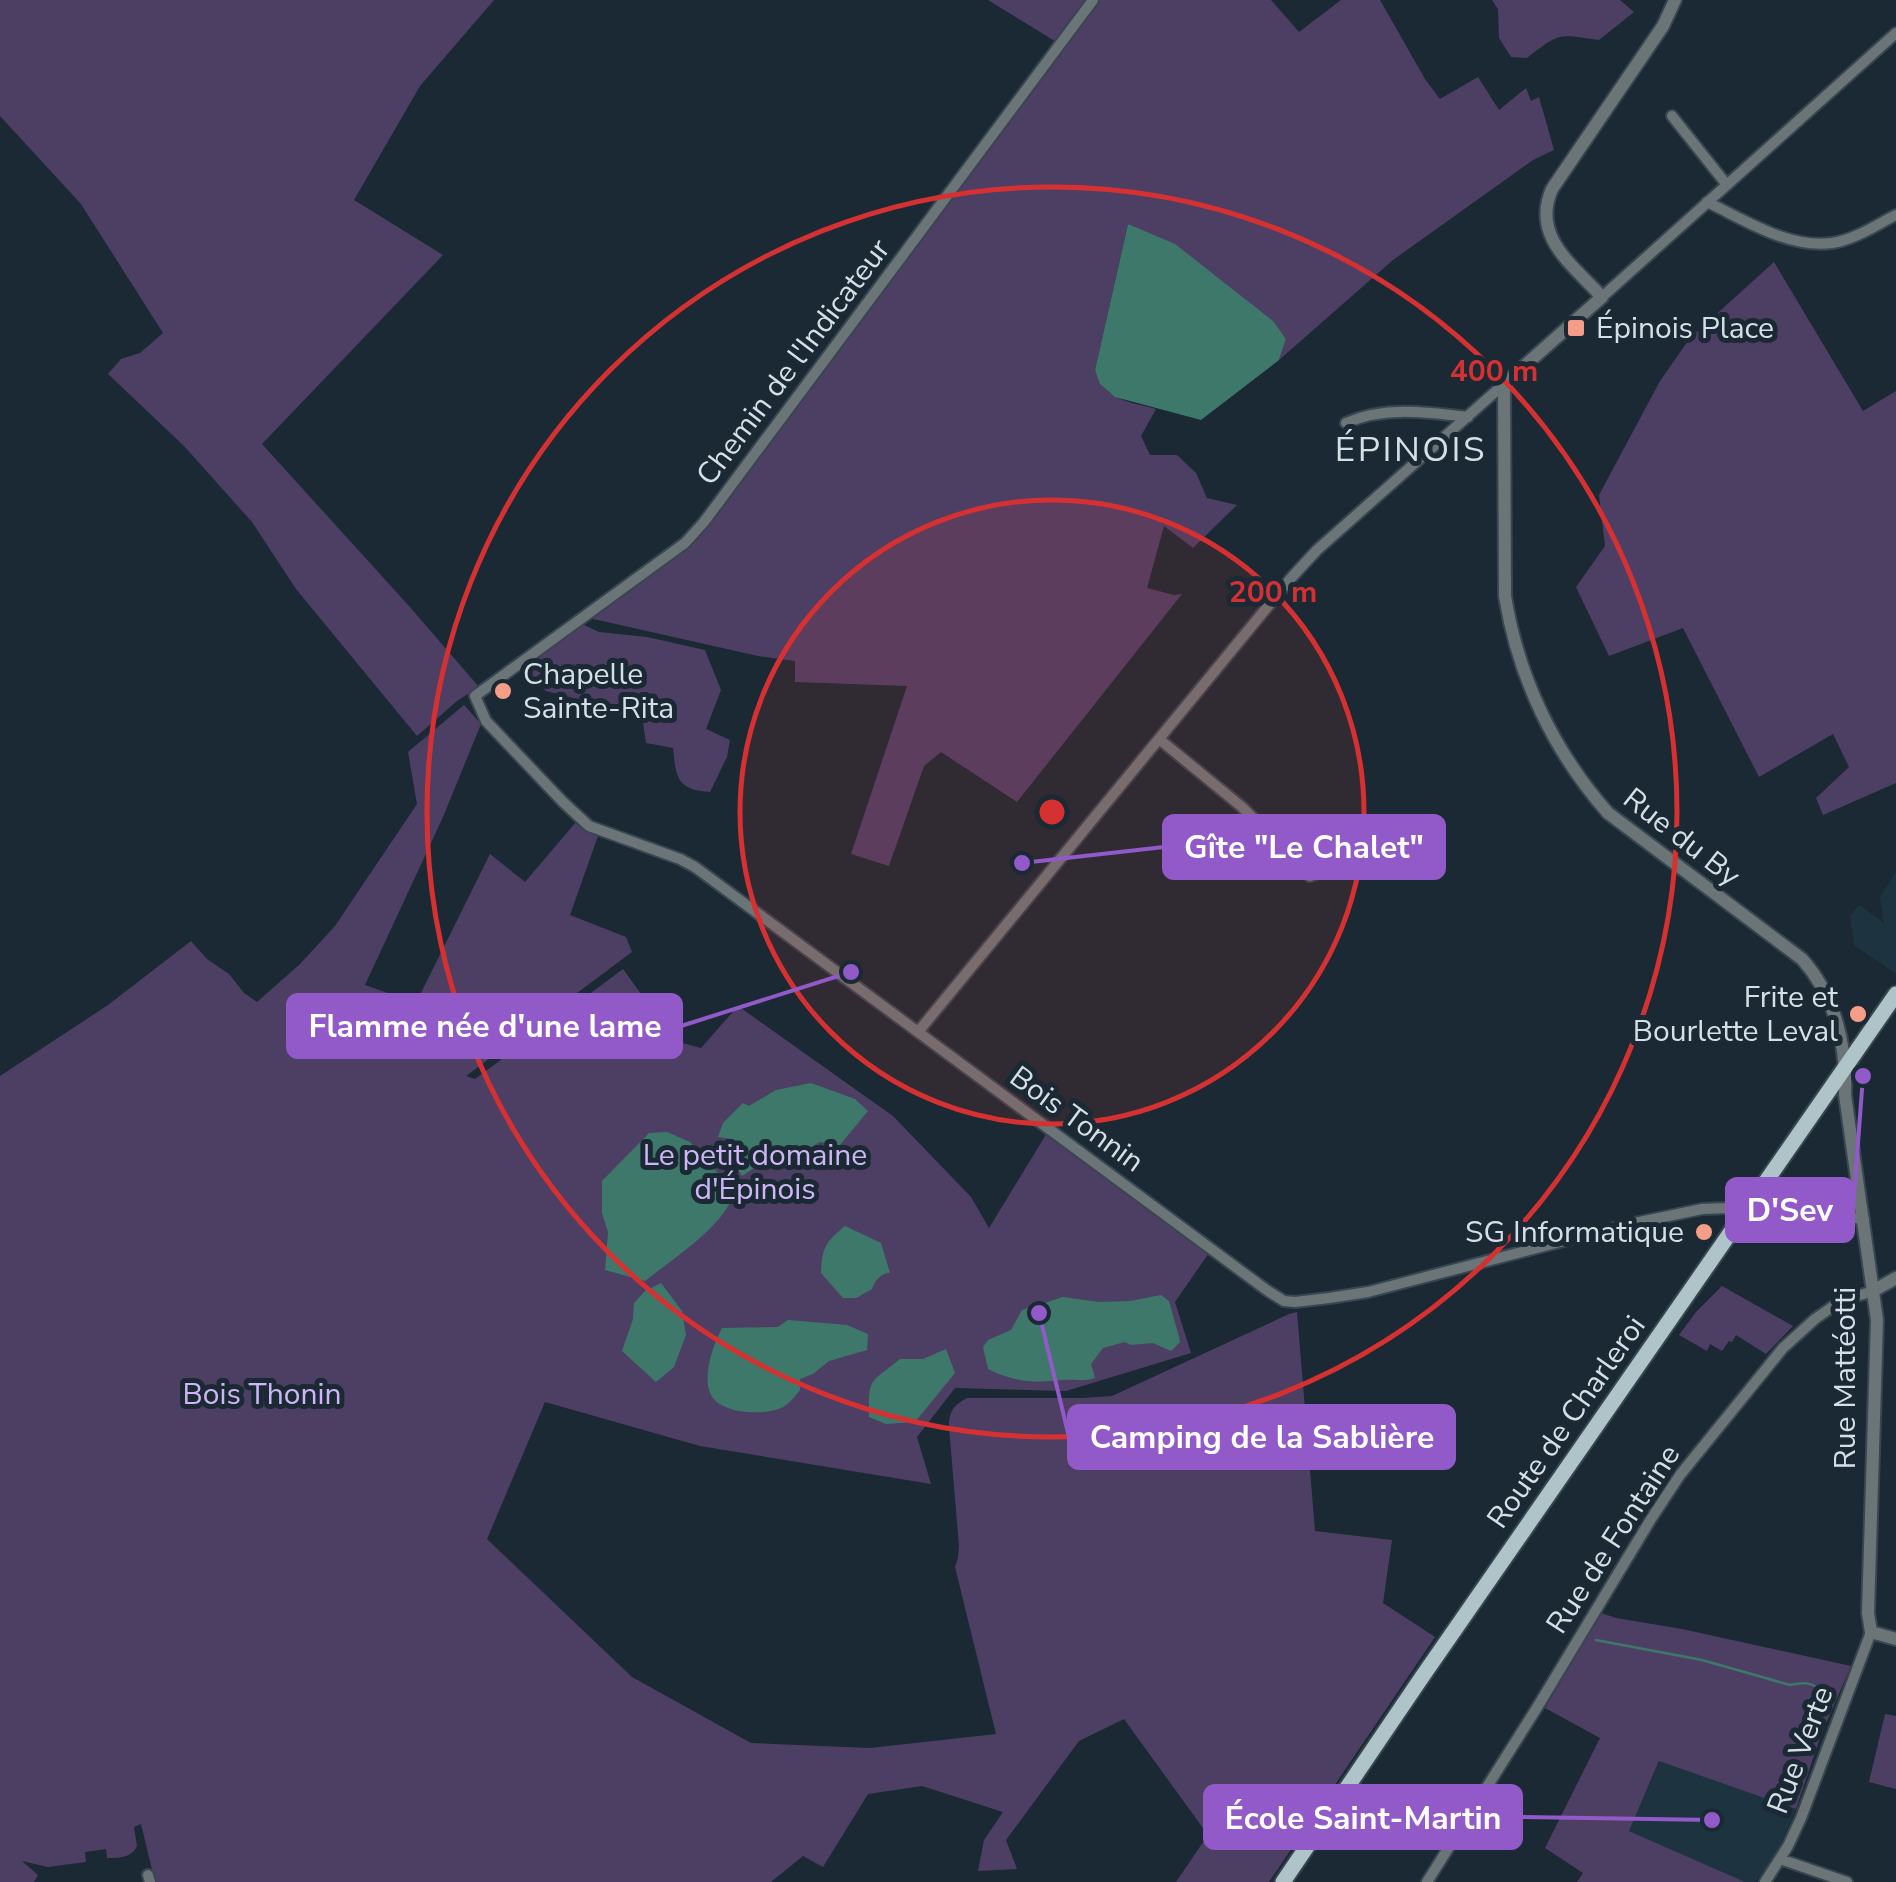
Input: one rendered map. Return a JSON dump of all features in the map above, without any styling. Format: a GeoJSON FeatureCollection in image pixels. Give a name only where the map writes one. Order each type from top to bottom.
{"type":"FeatureCollection","features":[{"type":"Feature","properties":{"kind":"main road","name":"Route de Charleroi"},"geometry":{"type":"LineString","coordinates":[[1283,1882],[1896,994]]}},
{"type":"Feature","properties":{"kind":"street","name":"Chemin de l'Indicateur"},"geometry":{"type":"LineString","coordinates":[[475,696],[670,554],[704,522],[1093,0]]}},
{"type":"Feature","properties":{"kind":"street"},"geometry":{"type":"LineString","coordinates":[[1602,297],[1552,241],[1546,221],[1547,200],[1663,26],[1675,0]]}},
{"type":"Feature","properties":{"kind":"street"},"geometry":{"type":"LineString","coordinates":[[918,1032],[1317,550],[1896,33]]}},
{"type":"Feature","properties":{"kind":"street"},"geometry":{"type":"LineString","coordinates":[[1672,116],[1727,186]]}},
{"type":"Feature","properties":{"kind":"street"},"geometry":{"type":"LineString","coordinates":[[1707,202],[1777,234],[1813,243],[1844,240],[1896,215]]}},
{"type":"Feature","properties":{"kind":"street","name":"Rue du By"},"geometry":{"type":"LineString","coordinates":[[1504,384],[1505,596],[1510,626],[1543,719],[1574,771],[1608,813],[1790,949],[1811,969],[1826,992],[1846,1066]]}},
{"type":"Feature","properties":{"kind":"street"},"geometry":{"type":"LineString","coordinates":[[1346,423],[1374,412],[1468,417]]}},
{"type":"Feature","properties":{"kind":"street","name":"Bois Tonnin"},"geometry":{"type":"LineString","coordinates":[[475,696],[486,721],[589,826],[695,867],[1284,1300],[1300,1302],[1368,1292],[1702,1208],[1829,1212],[1864,1220]]}},
{"type":"Feature","properties":{"kind":"street"},"geometry":{"type":"LineString","coordinates":[[1159,739],[1242,807],[1281,847]]}},
{"type":"Feature","properties":{"kind":"street","name":"Rue Mattéotti"},"geometry":{"type":"LineString","coordinates":[[1846,1066],[1845,1094],[1876,1320],[1871,1632]]}},
{"type":"Feature","properties":{"kind":"street","name":"Rue de Fontaine"},"geometry":{"type":"LineString","coordinates":[[1426,1882],[1680,1475],[1783,1348],[1842,1300],[1871,1292],[1896,1278]]}},
{"type":"Feature","properties":{"kind":"street"},"geometry":{"type":"LineString","coordinates":[[1871,1632],[1896,1638]]}},
{"type":"Feature","properties":{"kind":"street","name":"Rue Verte"},"geometry":{"type":"LineString","coordinates":[[1765,1882],[1801,1818],[1871,1632]]}},
{"type":"Feature","properties":{"kind":"street"},"geometry":{"type":"LineString","coordinates":[[1780,1859],[1846,1882]]}},
{"type":"Feature","properties":{"kind":"shaded area"},"geometry":{"type":"Polygon","coordinates":[[[1128,224],[1175,244],[1273,321],[1286,339],[1279,360],[1201,420],[1115,397],[1100,384],[1095,370],[1128,224]]]}},
{"type":"Feature","properties":{"kind":"shaded area"},"geometry":{"type":"Polygon","coordinates":[[[1896,872],[1896,974],[1854,945],[1850,916],[1859,905],[1884,923],[1880,897],[1896,872]]]}},
{"type":"Feature","properties":{"kind":"shaded area"},"geometry":{"type":"Polygon","coordinates":[[[811,1083],[855,1099],[868,1111],[839,1146],[820,1142],[781,1164],[763,1162],[742,1176],[725,1151],[731,1139],[718,1137],[723,1123],[743,1103],[749,1106],[776,1090],[811,1083]]]}},
{"type":"Feature","properties":{"kind":"shaded area"},"geometry":{"type":"Polygon","coordinates":[[[667,1132],[690,1142],[734,1191],[730,1203],[697,1240],[645,1281],[605,1270],[608,1232],[602,1213],[602,1181],[649,1133],[667,1132]]]}},
{"type":"Feature","properties":{"kind":"shaded area"},"geometry":{"type":"Polygon","coordinates":[[[845,1226],[881,1243],[890,1273],[856,1298],[843,1298],[821,1273],[826,1246],[845,1226]]]}},
{"type":"Feature","properties":{"kind":"shaded area"},"geometry":{"type":"Polygon","coordinates":[[[661,1283],[682,1311],[686,1335],[674,1367],[656,1382],[622,1351],[634,1303],[645,1291],[661,1283]]]}},
{"type":"Feature","properties":{"kind":"shaded area"},"geometry":{"type":"Polygon","coordinates":[[[1161,1295],[1169,1301],[1180,1342],[1171,1351],[1153,1343],[1125,1342],[1103,1348],[1091,1364],[1095,1378],[1087,1380],[1024,1380],[988,1369],[983,1347],[988,1340],[1011,1330],[1022,1310],[1063,1297],[1099,1302],[1161,1295]]]}},
{"type":"Feature","properties":{"kind":"shaded area"},"geometry":{"type":"Polygon","coordinates":[[[788,1320],[847,1325],[868,1334],[867,1350],[829,1361],[800,1379],[800,1390],[776,1410],[746,1412],[713,1398],[708,1373],[722,1328],[778,1327],[788,1320]]]}},
{"type":"Feature","properties":{"kind":"shaded area"},"geometry":{"type":"Polygon","coordinates":[[[946,1349],[955,1373],[915,1422],[886,1424],[869,1417],[869,1395],[877,1378],[900,1359],[923,1359],[946,1349]]]}},
{"type":"Feature","properties":{"kind":"shaded area"},"geometry":{"type":"Polygon","coordinates":[[[1660,1760],[1796,1809],[1775,1858],[1755,1882],[1745,1882],[1629,1831],[1660,1760]]]}},
{"type":"Feature","properties":{"kind":"green space"},"geometry":{"type":"Polygon","coordinates":[[[0,0],[494,0],[420,86],[354,200],[443,255],[262,444],[479,687],[417,736],[296,589],[252,522],[184,446],[108,374],[121,359],[140,353],[163,333],[81,204],[0,116],[0,0]]]}},
{"type":"Feature","properties":{"kind":"green space"},"geometry":{"type":"Polygon","coordinates":[[[988,0],[1089,0],[1058,43],[988,0]]]}},
{"type":"Feature","properties":{"kind":"green space"},"geometry":{"type":"Polygon","coordinates":[[[1098,0],[1271,0],[1299,32],[1341,0],[1380,0],[1440,99],[1478,77],[1499,110],[1526,88],[1531,101],[1539,97],[1554,150],[1533,160],[1393,260],[1279,360],[1286,339],[1128,224],[1095,370],[1111,394],[1156,409],[1141,436],[1150,455],[1177,455],[1196,473],[1207,498],[1237,505],[1193,548],[1164,526],[1147,588],[1182,594],[1017,802],[941,752],[924,766],[889,866],[851,854],[907,686],[795,682],[795,661],[589,618],[699,536],[1098,0]]]}},
{"type":"Feature","properties":{"kind":"green space"},"geometry":{"type":"Polygon","coordinates":[[[1492,0],[1620,0],[1634,12],[1599,40],[1560,37],[1527,58],[1511,57],[1499,38],[1498,9],[1492,0]]]}},
{"type":"Feature","properties":{"kind":"green space"},"geometry":{"type":"Polygon","coordinates":[[[1774,262],[1863,411],[1896,391],[1896,783],[1823,815],[1816,798],[1849,767],[1833,734],[1759,777],[1683,628],[1609,656],[1576,587],[1605,546],[1599,495],[1660,381],[1690,338],[1774,262]]]}},
{"type":"Feature","properties":{"kind":"green space"},"geometry":{"type":"Polygon","coordinates":[[[582,624],[599,632],[647,637],[705,650],[721,690],[706,729],[730,740],[727,757],[710,792],[691,788],[680,780],[673,748],[646,743],[642,716],[546,691],[521,668],[582,624]]]}},
{"type":"Feature","properties":{"kind":"green space"},"geometry":{"type":"Polygon","coordinates":[[[464,705],[481,724],[443,817],[365,985],[416,1003],[490,854],[525,882],[576,822],[598,836],[570,915],[626,937],[632,952],[466,1076],[475,1079],[623,969],[675,1041],[701,1048],[738,1006],[893,1116],[971,1197],[989,1228],[1047,1133],[1209,1253],[1175,1302],[1191,1353],[1066,1391],[955,1388],[917,1437],[931,1484],[700,1446],[545,1402],[487,1539],[632,1677],[751,1743],[870,1748],[996,1734],[955,1567],[959,1546],[949,1427],[953,1409],[967,1398],[1112,1396],[1297,1312],[1315,1531],[1392,1540],[1383,1603],[1435,1637],[1269,1882],[1176,1882],[1208,1835],[1124,1719],[1079,1741],[1006,1840],[1017,1869],[978,1871],[984,1840],[1003,1812],[922,1786],[868,1794],[823,1867],[803,1856],[771,1882],[155,1882],[141,1824],[134,1827],[137,1846],[128,1855],[107,1858],[106,1849],[85,1852],[86,1862],[48,1867],[22,1861],[38,1875],[34,1882],[0,1882],[0,1076],[108,1005],[191,941],[257,1002],[335,926],[417,804],[408,752],[464,705]]]}},
{"type":"Feature","properties":{"kind":"green space"},"geometry":{"type":"Polygon","coordinates":[[[1722,1286],[1793,1326],[1766,1354],[1736,1335],[1722,1351],[1710,1344],[1707,1351],[1679,1335],[1722,1286]]]}},
{"type":"Feature","properties":{"kind":"green space"},"geometry":{"type":"Polygon","coordinates":[[[1601,1613],[1851,1666],[1821,1735],[1796,1809],[1659,1761],[1629,1831],[1745,1882],[1577,1882],[1583,1873],[1545,1848],[1600,1738],[1545,1708],[1601,1613]]]}},
{"type":"Feature","properties":{"kind":"green space"},"geometry":{"type":"Polygon","coordinates":[[[1885,1714],[1896,1716],[1896,1789],[1869,1782],[1885,1714]]]}},
{"type":"Feature","properties":{"kind":"waterway"},"geometry":{"type":"LineString","coordinates":[[1596,1640],[1702,1660],[1790,1685],[1808,1684],[1823,1692]]}},
{"type":"Feature","properties":{"kind":"place","name":"Épinois Place"},"geometry":{"type":"Point","coordinates":[1576,328]}},
{"type":"Feature","properties":{"kind":"place","name":"Chapelle Sainte-Rita"},"geometry":{"type":"Point","coordinates":[503,691]}},
{"type":"Feature","properties":{"kind":"place","name":"Gîte \"Le Chalet\""},"geometry":{"type":"Point","coordinates":[1022,863]}},
{"type":"Feature","properties":{"kind":"place","name":"Flamme née d'une lame"},"geometry":{"type":"Point","coordinates":[851,972]}},
{"type":"Feature","properties":{"kind":"place","name":"Frite et Bourlette Leval"},"geometry":{"type":"Point","coordinates":[1858,1014]}},
{"type":"Feature","properties":{"kind":"place","name":"D'Sev"},"geometry":{"type":"Point","coordinates":[1863,1076]}},
{"type":"Feature","properties":{"kind":"place","name":"SG Informatique"},"geometry":{"type":"Point","coordinates":[1704,1232]}},
{"type":"Feature","properties":{"kind":"place","name":"Camping de la Sablière"},"geometry":{"type":"Point","coordinates":[1039,1313]}},
{"type":"Feature","properties":{"kind":"place","name":"École Saint-Martin"},"geometry":{"type":"Point","coordinates":[1712,1820]}},
{"type":"Feature","properties":{"kind":"district","name":"ÉPINOIS"},"geometry":{"type":"Point","coordinates":[1411,449]}},
{"type":"Feature","properties":{"kind":"park label","name":"Le petit domaine d'Épinois"},"geometry":{"type":"Point","coordinates":[755,1172]}},
{"type":"Feature","properties":{"kind":"park label","name":"Bois Thonin"},"geometry":{"type":"Point","coordinates":[262,1394]}}]}
